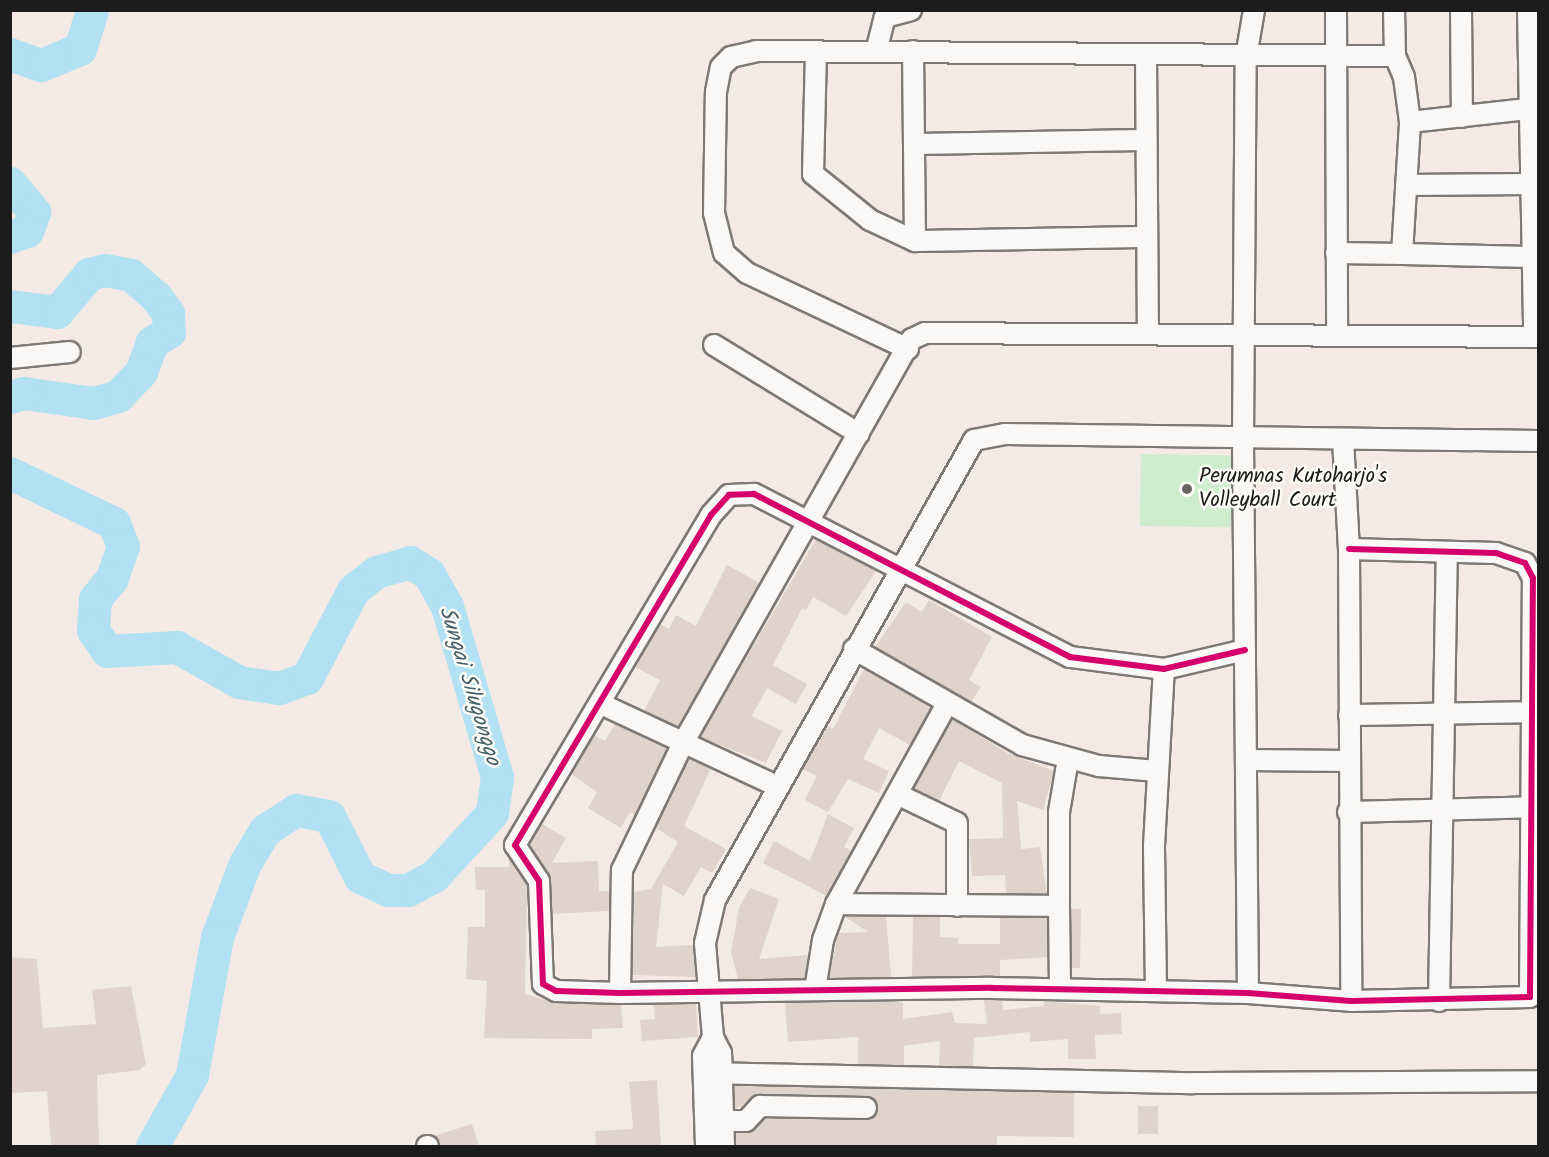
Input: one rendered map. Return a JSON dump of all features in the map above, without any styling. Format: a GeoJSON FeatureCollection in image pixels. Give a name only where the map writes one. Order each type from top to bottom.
{"type":"FeatureCollection","features":[{"type":"Feature","properties":{"kind":"street"},"geometry":{"type":"LineString","coordinates":[[876,52],[885,16],[911,10]]}},
{"type":"Feature","properties":{"kind":"street"},"geometry":{"type":"LineString","coordinates":[[1248,993],[1243,440],[1246,57],[1254,10]]}},
{"type":"Feature","properties":{"kind":"street"},"geometry":{"type":"LineString","coordinates":[[1336,10],[1337,334]]}},
{"type":"Feature","properties":{"kind":"street"},"geometry":{"type":"LineString","coordinates":[[1394,10],[1395,56],[1404,76],[1410,122],[1402,254]]}},
{"type":"Feature","properties":{"kind":"street"},"geometry":{"type":"LineString","coordinates":[[1461,10],[1462,117]]}},
{"type":"Feature","properties":{"kind":"street"},"geometry":{"type":"LineString","coordinates":[[620,993],[620,878],[683,743],[804,521],[859,434],[908,348],[925,333],[1148,332],[1536,337],[1531,256],[1527,109],[1528,10]]}},
{"type":"Feature","properties":{"kind":"street"},"geometry":{"type":"LineString","coordinates":[[816,51],[813,174],[870,220],[915,241],[1143,237]]}},
{"type":"Feature","properties":{"kind":"street"},"geometry":{"type":"LineString","coordinates":[[913,51],[915,241]]}},
{"type":"Feature","properties":{"kind":"street"},"geometry":{"type":"LineString","coordinates":[[908,348],[747,273],[724,252],[718,238],[716,92],[721,67],[742,53],[913,51],[1246,57],[1336,53],[1395,56]]}},
{"type":"Feature","properties":{"kind":"street"},"geometry":{"type":"LineString","coordinates":[[1146,55],[1143,237],[1148,332]]}},
{"type":"Feature","properties":{"kind":"street"},"geometry":{"type":"LineString","coordinates":[[1410,122],[1527,109]]}},
{"type":"Feature","properties":{"kind":"street"},"geometry":{"type":"LineString","coordinates":[[914,144],[1145,140]]}},
{"type":"Feature","properties":{"kind":"street"},"geometry":{"type":"LineString","coordinates":[[1406,184],[1529,184]]}},
{"type":"Feature","properties":{"kind":"street"},"geometry":{"type":"LineString","coordinates":[[1336,253],[1531,256]]}},
{"type":"Feature","properties":{"kind":"street"},"geometry":{"type":"LineString","coordinates":[[714,345],[859,434]]}},
{"type":"Feature","properties":{"kind":"street"},"geometry":{"type":"LineString","coordinates":[[10,358],[70,352]]}},
{"type":"Feature","properties":{"kind":"street"},"geometry":{"type":"LineString","coordinates":[[715,1145],[713,1037],[705,943],[715,900],[965,453],[985,435],[1243,440],[1539,441]]}},
{"type":"Feature","properties":{"kind":"street"},"geometry":{"type":"LineString","coordinates":[[1343,439],[1349,549],[1348,812],[1351,1001]]}},
{"type":"Feature","properties":{"kind":"street"},"geometry":{"type":"LineString","coordinates":[[1245,650],[1164,669],[1070,657],[754,494],[741,491],[720,501],[515,849],[539,880],[543,984],[555,991],[620,993],[1060,989],[1248,993],[1351,1001],[1439,1001],[1534,997],[1533,578],[1513,556],[1349,549]]}},
{"type":"Feature","properties":{"kind":"street"},"geometry":{"type":"LineString","coordinates":[[1439,1001],[1447,552]]}},
{"type":"Feature","properties":{"kind":"street"},"geometry":{"type":"LineString","coordinates":[[854,649],[1022,745],[1068,759],[1157,771]]}},
{"type":"Feature","properties":{"kind":"street"},"geometry":{"type":"LineString","coordinates":[[1156,991],[1157,771],[1164,669]]}},
{"type":"Feature","properties":{"kind":"street"},"geometry":{"type":"LineString","coordinates":[[601,704],[777,786]]}},
{"type":"Feature","properties":{"kind":"street"},"geometry":{"type":"LineString","coordinates":[[815,990],[823,940],[837,904],[947,704]]}},
{"type":"Feature","properties":{"kind":"street"},"geometry":{"type":"LineString","coordinates":[[1349,715],[1533,712]]}},
{"type":"Feature","properties":{"kind":"street"},"geometry":{"type":"LineString","coordinates":[[1060,989],[1059,812],[1068,759]]}},
{"type":"Feature","properties":{"kind":"street"},"geometry":{"type":"LineString","coordinates":[[1246,760],[1349,761]]}},
{"type":"Feature","properties":{"kind":"street"},"geometry":{"type":"LineString","coordinates":[[899,795],[957,823],[957,906]]}},
{"type":"Feature","properties":{"kind":"street"},"geometry":{"type":"LineString","coordinates":[[1348,812],[1533,807]]}},
{"type":"Feature","properties":{"kind":"street"},"geometry":{"type":"LineString","coordinates":[[837,904],[1059,906]]}},
{"type":"Feature","properties":{"kind":"street"},"geometry":{"type":"LineString","coordinates":[[713,1074],[1193,1083],[1539,1081]]}},
{"type":"Feature","properties":{"kind":"street"},"geometry":{"type":"LineString","coordinates":[[713,1074],[723,1121],[715,1145]]}},
{"type":"Feature","properties":{"kind":"street"},"geometry":{"type":"LineString","coordinates":[[723,1121],[746,1121],[760,1106],[866,1108]]}},
{"type":"Feature","properties":{"kind":"green space","name":"Perumnas Kutoharjo's Volleyball Court"},"geometry":{"type":"Polygon","coordinates":[[[1141,454],[1232,456],[1231,528],[1140,526],[1141,454]]]}},
{"type":"Feature","properties":{"kind":"building"},"geometry":{"type":"Polygon","coordinates":[[[816,539],[876,571],[846,616],[813,597],[806,610],[802,608],[773,665],[807,684],[796,704],[767,688],[752,716],[782,731],[766,763],[700,737],[816,539]]]}},
{"type":"Feature","properties":{"kind":"building"},"geometry":{"type":"Polygon","coordinates":[[[727,565],[760,583],[678,727],[644,711],[660,680],[635,667],[660,624],[669,629],[676,615],[696,626],[727,565]]]}},
{"type":"Feature","properties":{"kind":"building"},"geometry":{"type":"Polygon","coordinates":[[[929,600],[992,637],[969,680],[981,687],[971,702],[875,647],[906,602],[922,612],[929,600]]]}},
{"type":"Feature","properties":{"kind":"building"},"geometry":{"type":"Polygon","coordinates":[[[864,669],[932,707],[910,745],[879,728],[863,759],[889,771],[879,793],[848,779],[828,812],[805,800],[817,776],[802,769],[828,726],[833,729],[864,669]]]}},
{"type":"Feature","properties":{"kind":"building"},"geometry":{"type":"Polygon","coordinates":[[[952,719],[1007,753],[1054,771],[1043,810],[1017,801],[1021,849],[1040,847],[1047,894],[1006,894],[1005,875],[972,876],[969,839],[1003,838],[1002,783],[959,761],[939,801],[914,789],[952,719]]]}},
{"type":"Feature","properties":{"kind":"building"},"geometry":{"type":"Polygon","coordinates":[[[615,724],[667,748],[635,815],[630,812],[621,828],[588,808],[597,792],[571,774],[594,735],[605,741],[615,724]]]}},
{"type":"Feature","properties":{"kind":"building"},"geometry":{"type":"Polygon","coordinates":[[[689,758],[711,768],[684,826],[726,849],[712,873],[701,867],[684,896],[663,884],[656,947],[693,945],[696,977],[632,975],[634,892],[651,889],[678,842],[656,828],[689,758]]]}},
{"type":"Feature","properties":{"kind":"building"},"geometry":{"type":"Polygon","coordinates":[[[828,814],[854,828],[844,847],[852,851],[827,896],[763,863],[774,841],[810,861],[828,814]]]}},
{"type":"Feature","properties":{"kind":"building"},"geometry":{"type":"Polygon","coordinates":[[[542,824],[566,838],[552,863],[598,861],[599,891],[610,891],[609,911],[552,914],[549,875],[529,845],[542,824]]]}},
{"type":"Feature","properties":{"kind":"building"},"geometry":{"type":"Polygon","coordinates":[[[509,858],[527,885],[525,994],[556,1003],[621,1005],[623,1028],[592,1029],[592,1039],[484,1038],[487,981],[466,979],[468,927],[485,927],[485,890],[476,890],[475,867],[509,867],[509,858]]]}},
{"type":"Feature","properties":{"kind":"building"},"geometry":{"type":"Polygon","coordinates":[[[750,888],[779,899],[759,959],[808,955],[805,979],[738,979],[731,952],[739,908],[750,888]]]}},
{"type":"Feature","properties":{"kind":"building"},"geometry":{"type":"Polygon","coordinates":[[[1071,909],[1081,909],[1080,968],[1072,968],[1071,909]]]}},
{"type":"Feature","properties":{"kind":"building"},"geometry":{"type":"Polygon","coordinates":[[[844,916],[886,916],[891,977],[829,978],[838,933],[868,932],[844,916]]]}},
{"type":"Feature","properties":{"kind":"building"},"geometry":{"type":"Polygon","coordinates":[[[913,917],[940,917],[940,937],[958,938],[958,944],[1000,944],[1000,917],[1047,918],[1048,957],[1000,960],[1000,976],[912,977],[913,917]]]}},
{"type":"Feature","properties":{"kind":"building"},"geometry":{"type":"Polygon","coordinates":[[[10,957],[37,959],[43,1028],[96,1024],[92,990],[131,986],[146,1064],[140,1070],[97,1075],[99,1146],[51,1146],[47,1091],[10,1093],[10,957]]]}},
{"type":"Feature","properties":{"kind":"building"},"geometry":{"type":"Polygon","coordinates":[[[984,1000],[1002,1000],[1003,1010],[1044,1006],[1044,1001],[1100,1006],[1100,1014],[1121,1013],[1122,1034],[1095,1035],[1096,1059],[1068,1059],[1068,1039],[1030,1042],[1030,1032],[974,1038],[973,1066],[939,1066],[940,1041],[904,1046],[904,1065],[858,1064],[858,1037],[788,1042],[785,1003],[893,1001],[903,1003],[903,1019],[952,1012],[955,1023],[987,1024],[984,1000]]]}},
{"type":"Feature","properties":{"kind":"building"},"geometry":{"type":"Polygon","coordinates":[[[696,1004],[698,1037],[642,1041],[640,1020],[655,1019],[654,1005],[696,1004]]]}},
{"type":"Feature","properties":{"kind":"building"},"geometry":{"type":"Polygon","coordinates":[[[657,1080],[661,1146],[596,1146],[595,1131],[633,1129],[629,1082],[657,1080]]]}},
{"type":"Feature","properties":{"kind":"building"},"geometry":{"type":"Polygon","coordinates":[[[734,1086],[1074,1093],[1074,1137],[997,1136],[997,1146],[736,1146],[736,1133],[751,1132],[765,1118],[866,1120],[878,1108],[866,1096],[760,1094],[735,1109],[734,1086]]]}},
{"type":"Feature","properties":{"kind":"building"},"geometry":{"type":"Polygon","coordinates":[[[1138,1106],[1158,1106],[1158,1134],[1138,1134],[1138,1106]]]}},
{"type":"Feature","properties":{"kind":"building"},"geometry":{"type":"Polygon","coordinates":[[[472,1124],[479,1146],[440,1146],[434,1136],[472,1124]]]}},
{"type":"Feature","properties":{"kind":"waterway","name":"Sungai Silugonggo"},"geometry":{"type":"LineString","coordinates":[[10,54],[41,65],[80,49],[92,10]]}},
{"type":"Feature","properties":{"kind":"waterway","name":"Sungai Silugonggo"},"geometry":{"type":"LineString","coordinates":[[10,183],[34,212],[27,231],[10,237]]}},
{"type":"Feature","properties":{"kind":"waterway","name":"Sungai Silugonggo"},"geometry":{"type":"LineString","coordinates":[[10,306],[57,312],[89,274],[105,270],[131,275],[156,297],[168,313],[169,332],[152,342],[141,372],[118,396],[93,403],[24,393],[10,397]]}},
{"type":"Feature","properties":{"kind":"waterway","name":"Sungai Silugonggo"},"geometry":{"type":"LineString","coordinates":[[10,473],[114,523],[123,546],[112,578],[95,599],[93,630],[107,651],[177,647],[239,682],[279,688],[307,678],[353,590],[376,572],[410,562],[429,574],[447,606],[497,777],[492,813],[434,876],[408,890],[388,890],[360,877],[329,816],[296,810],[265,830],[245,863],[217,937],[192,1075],[152,1146]]}},
{"type":"Feature","properties":{"kind":"cycle path"},"geometry":{"type":"LineString","coordinates":[[1245,650],[1164,669],[1070,657],[754,494],[729,495],[711,515],[515,845],[539,881],[543,984],[556,991],[620,993],[992,988],[1248,993],[1351,1001],[1530,997],[1533,578],[1525,563],[1496,553],[1349,549]]}},
{"type":"Feature","properties":{"kind":"place","name":"Perumnas Kutoharjo's Volleyball Court"},"geometry":{"type":"Point","coordinates":[1187,489]}}]}
